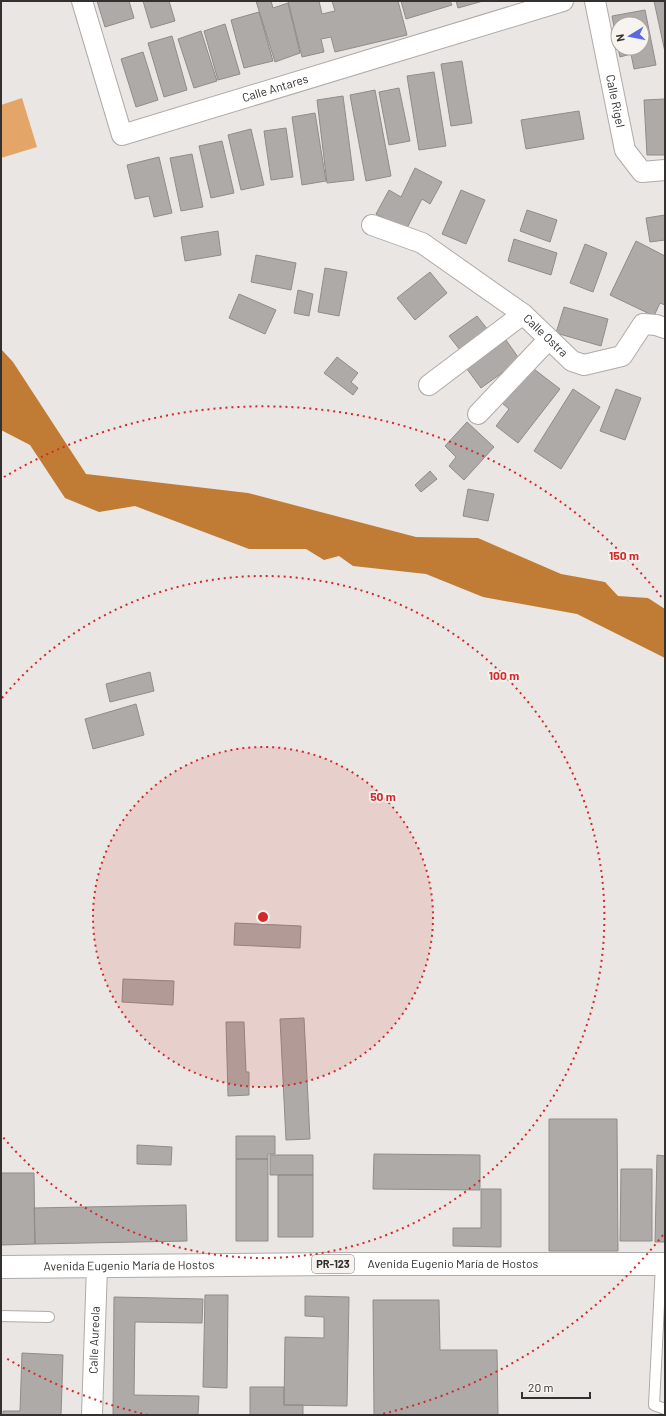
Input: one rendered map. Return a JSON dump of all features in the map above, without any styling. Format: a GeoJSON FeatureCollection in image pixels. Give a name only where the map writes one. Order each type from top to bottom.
{"type":"FeatureCollection","features":[{"type":"Feature","properties":{"kind":"main road","name":"Avenida Eugenio María de Hostos"},"geometry":{"type":"LineString","coordinates":[[1,1267],[324,1264],[663,1264]]}},
{"type":"Feature","properties":{"kind":"street","name":"Calle Antares"},"geometry":{"type":"LineString","coordinates":[[82,1],[122,135],[563,1]]}},
{"type":"Feature","properties":{"kind":"street","name":"Calle Rigel"},"geometry":{"type":"LineString","coordinates":[[595,1],[625,150],[642,172],[665,170]]}},
{"type":"Feature","properties":{"kind":"street"},"geometry":{"type":"LineString","coordinates":[[372,225],[422,243],[523,314]]}},
{"type":"Feature","properties":{"kind":"street","name":"Calle Ostra"},"geometry":{"type":"LineString","coordinates":[[429,385],[523,314],[572,361],[584,365],[622,356],[643,324],[665,328]]}},
{"type":"Feature","properties":{"kind":"street"},"geometry":{"type":"LineString","coordinates":[[478,414],[549,339]]}},
{"type":"Feature","properties":{"kind":"street","name":"Calle Aureola"},"geometry":{"type":"LineString","coordinates":[[92,1415],[97,1266]]}},
{"type":"Feature","properties":{"kind":"lane"},"geometry":{"type":"LineString","coordinates":[[663,1264],[654,1405],[665,1409]]}},
{"type":"Feature","properties":{"kind":"lane"},"geometry":{"type":"LineString","coordinates":[[1,1316],[49,1317]]}},
{"type":"Feature","properties":{"kind":"shaded area"},"geometry":{"type":"Polygon","coordinates":[[[22,98],[37,147],[1,158],[1,105],[22,98]]]}},
{"type":"Feature","properties":{"kind":"shaded area"},"geometry":{"type":"Polygon","coordinates":[[[1,349],[13,362],[86,474],[248,493],[416,537],[478,538],[561,574],[605,582],[618,596],[648,598],[665,609],[665,658],[577,614],[483,597],[426,574],[353,566],[339,556],[324,560],[306,549],[249,549],[135,506],[99,512],[65,498],[30,445],[1,430],[1,349]]]}},
{"type":"Feature","properties":{"kind":"building"},"geometry":{"type":"Polygon","coordinates":[[[97,1],[129,1],[134,18],[105,27],[97,1]]]}},
{"type":"Feature","properties":{"kind":"building"},"geometry":{"type":"Polygon","coordinates":[[[143,1],[169,1],[175,21],[151,28],[143,1]]]}},
{"type":"Feature","properties":{"kind":"building"},"geometry":{"type":"Polygon","coordinates":[[[256,1],[271,1],[273,8],[288,3],[300,53],[275,62],[256,1]]]}},
{"type":"Feature","properties":{"kind":"building"},"geometry":{"type":"Polygon","coordinates":[[[288,1],[319,1],[322,14],[335,11],[332,1],[398,1],[407,35],[335,52],[331,37],[321,39],[324,52],[302,57],[288,1]]]}},
{"type":"Feature","properties":{"kind":"building"},"geometry":{"type":"Polygon","coordinates":[[[401,1],[450,1],[452,5],[406,19],[401,1]]]}},
{"type":"Feature","properties":{"kind":"building"},"geometry":{"type":"Polygon","coordinates":[[[456,1],[483,1],[458,8],[456,1]]]}},
{"type":"Feature","properties":{"kind":"building"},"geometry":{"type":"Polygon","coordinates":[[[654,1],[665,1],[665,52],[654,1]]]}},
{"type":"Feature","properties":{"kind":"building"},"geometry":{"type":"Polygon","coordinates":[[[645,10],[646,16],[612,16],[645,10]]]}},
{"type":"Feature","properties":{"kind":"building"},"geometry":{"type":"Polygon","coordinates":[[[259,12],[273,61],[244,68],[231,20],[259,12]]]}},
{"type":"Feature","properties":{"kind":"building"},"geometry":{"type":"Polygon","coordinates":[[[225,24],[240,74],[218,80],[204,31],[225,24]]]}},
{"type":"Feature","properties":{"kind":"building"},"geometry":{"type":"Polygon","coordinates":[[[201,31],[217,81],[194,88],[178,39],[201,31]]]}},
{"type":"Feature","properties":{"kind":"building"},"geometry":{"type":"Polygon","coordinates":[[[650,35],[656,65],[634,69],[631,56],[650,56],[650,35]]]}},
{"type":"Feature","properties":{"kind":"building"},"geometry":{"type":"Polygon","coordinates":[[[172,36],[187,90],[164,97],[148,43],[172,36]]]}},
{"type":"Feature","properties":{"kind":"building"},"geometry":{"type":"Polygon","coordinates":[[[143,52],[158,100],[136,107],[121,59],[143,52]]]}},
{"type":"Feature","properties":{"kind":"building"},"geometry":{"type":"Polygon","coordinates":[[[462,61],[472,123],[451,126],[441,64],[462,61]]]}},
{"type":"Feature","properties":{"kind":"building"},"geometry":{"type":"Polygon","coordinates":[[[434,72],[446,146],[419,150],[407,76],[434,72]]]}},
{"type":"Feature","properties":{"kind":"building"},"geometry":{"type":"Polygon","coordinates":[[[399,88],[410,141],[389,145],[379,92],[399,88]]]}},
{"type":"Feature","properties":{"kind":"building"},"geometry":{"type":"Polygon","coordinates":[[[375,90],[391,176],[366,181],[350,95],[375,90]]]}},
{"type":"Feature","properties":{"kind":"building"},"geometry":{"type":"Polygon","coordinates":[[[343,96],[354,180],[327,183],[317,100],[343,96]]]}},
{"type":"Feature","properties":{"kind":"building"},"geometry":{"type":"Polygon","coordinates":[[[665,99],[665,155],[647,155],[644,100],[665,99]]]}},
{"type":"Feature","properties":{"kind":"building"},"geometry":{"type":"Polygon","coordinates":[[[579,111],[584,139],[526,149],[521,120],[579,111]]]}},
{"type":"Feature","properties":{"kind":"building"},"geometry":{"type":"Polygon","coordinates":[[[315,113],[326,181],[302,185],[292,117],[315,113]]]}},
{"type":"Feature","properties":{"kind":"building"},"geometry":{"type":"Polygon","coordinates":[[[286,128],[293,177],[271,180],[264,131],[286,128]]]}},
{"type":"Feature","properties":{"kind":"building"},"geometry":{"type":"Polygon","coordinates":[[[251,129],[264,185],[241,190],[228,135],[251,129]]]}},
{"type":"Feature","properties":{"kind":"building"},"geometry":{"type":"Polygon","coordinates":[[[222,141],[234,193],[211,198],[199,146],[222,141]]]}},
{"type":"Feature","properties":{"kind":"building"},"geometry":{"type":"Polygon","coordinates":[[[192,154],[203,207],[181,211],[170,158],[192,154]]]}},
{"type":"Feature","properties":{"kind":"building"},"geometry":{"type":"Polygon","coordinates":[[[159,157],[172,213],[154,217],[149,196],[135,199],[127,165],[159,157]]]}},
{"type":"Feature","properties":{"kind":"building"},"geometry":{"type":"Polygon","coordinates":[[[415,168],[442,182],[430,204],[422,199],[406,230],[376,214],[389,190],[401,197],[415,168]]]}},
{"type":"Feature","properties":{"kind":"building"},"geometry":{"type":"Polygon","coordinates":[[[461,190],[485,200],[466,244],[442,234],[461,190]]]}},
{"type":"Feature","properties":{"kind":"building"},"geometry":{"type":"Polygon","coordinates":[[[527,210],[557,220],[550,242],[520,231],[527,210]]]}},
{"type":"Feature","properties":{"kind":"building"},"geometry":{"type":"Polygon","coordinates":[[[665,215],[665,240],[650,242],[646,218],[665,215]]]}},
{"type":"Feature","properties":{"kind":"building"},"geometry":{"type":"Polygon","coordinates":[[[218,231],[221,255],[185,261],[181,237],[218,231]]]}},
{"type":"Feature","properties":{"kind":"building"},"geometry":{"type":"Polygon","coordinates":[[[514,239],[557,253],[551,275],[508,261],[514,239]]]}},
{"type":"Feature","properties":{"kind":"building"},"geometry":{"type":"Polygon","coordinates":[[[636,241],[665,256],[665,305],[660,303],[654,316],[610,295],[636,241]]]}},
{"type":"Feature","properties":{"kind":"building"},"geometry":{"type":"Polygon","coordinates":[[[585,244],[607,253],[593,292],[570,283],[585,244]]]}},
{"type":"Feature","properties":{"kind":"building"},"geometry":{"type":"Polygon","coordinates":[[[256,255],[296,263],[291,290],[251,282],[256,255]]]}},
{"type":"Feature","properties":{"kind":"building"},"geometry":{"type":"Polygon","coordinates":[[[325,268],[347,272],[339,316],[318,312],[325,268]]]}},
{"type":"Feature","properties":{"kind":"building"},"geometry":{"type":"Polygon","coordinates":[[[430,272],[447,293],[415,320],[397,298],[430,272]]]}},
{"type":"Feature","properties":{"kind":"building"},"geometry":{"type":"Polygon","coordinates":[[[298,290],[313,294],[309,316],[294,313],[298,290]]]}},
{"type":"Feature","properties":{"kind":"building"},"geometry":{"type":"Polygon","coordinates":[[[239,294],[276,310],[265,334],[229,318],[239,294]]]}},
{"type":"Feature","properties":{"kind":"building"},"geometry":{"type":"Polygon","coordinates":[[[564,307],[608,319],[601,346],[556,333],[564,307]]]}},
{"type":"Feature","properties":{"kind":"building"},"geometry":{"type":"Polygon","coordinates":[[[477,316],[488,330],[460,350],[449,336],[477,316]]]}},
{"type":"Feature","properties":{"kind":"building"},"geometry":{"type":"Polygon","coordinates":[[[506,340],[520,360],[481,388],[467,369],[506,340]]]}},
{"type":"Feature","properties":{"kind":"building"},"geometry":{"type":"Polygon","coordinates":[[[337,357],[358,373],[351,382],[358,388],[353,395],[324,373],[337,357]]]}},
{"type":"Feature","properties":{"kind":"building"},"geometry":{"type":"Polygon","coordinates":[[[530,366],[560,389],[518,443],[496,426],[509,409],[502,403],[530,366]]]}},
{"type":"Feature","properties":{"kind":"building"},"geometry":{"type":"Polygon","coordinates":[[[573,389],[600,407],[561,469],[534,451],[573,389]]]}},
{"type":"Feature","properties":{"kind":"building"},"geometry":{"type":"Polygon","coordinates":[[[616,389],[641,398],[625,440],[600,431],[616,389]]]}},
{"type":"Feature","properties":{"kind":"building"},"geometry":{"type":"Polygon","coordinates":[[[467,422],[494,447],[464,480],[449,466],[456,457],[445,446],[467,422]]]}},
{"type":"Feature","properties":{"kind":"building"},"geometry":{"type":"Polygon","coordinates":[[[430,471],[437,479],[421,492],[415,485],[430,471]]]}},
{"type":"Feature","properties":{"kind":"building"},"geometry":{"type":"Polygon","coordinates":[[[468,489],[494,494],[488,521],[463,516],[468,489]]]}},
{"type":"Feature","properties":{"kind":"building"},"geometry":{"type":"Polygon","coordinates":[[[150,672],[154,691],[110,702],[106,684],[150,672]]]}},
{"type":"Feature","properties":{"kind":"building"},"geometry":{"type":"Polygon","coordinates":[[[136,704],[144,735],[93,749],[85,719],[136,704]]]}},
{"type":"Feature","properties":{"kind":"building"},"geometry":{"type":"Polygon","coordinates":[[[235,923],[301,926],[300,948],[234,945],[235,923]]]}},
{"type":"Feature","properties":{"kind":"building"},"geometry":{"type":"Polygon","coordinates":[[[123,979],[174,981],[173,1005],[122,1002],[123,979]]]}},
{"type":"Feature","properties":{"kind":"building"},"geometry":{"type":"Polygon","coordinates":[[[304,1018],[310,1139],[286,1140],[280,1019],[304,1018]]]}},
{"type":"Feature","properties":{"kind":"building"},"geometry":{"type":"Polygon","coordinates":[[[226,1022],[244,1022],[246,1072],[249,1072],[249,1095],[228,1096],[226,1022]]]}},
{"type":"Feature","properties":{"kind":"building"},"geometry":{"type":"Polygon","coordinates":[[[549,1119],[617,1119],[618,1251],[549,1251],[549,1119]]]}},
{"type":"Feature","properties":{"kind":"building"},"geometry":{"type":"Polygon","coordinates":[[[236,1136],[275,1136],[275,1154],[268,1154],[268,1159],[236,1159],[236,1136]]]}},
{"type":"Feature","properties":{"kind":"building"},"geometry":{"type":"Polygon","coordinates":[[[137,1145],[172,1147],[171,1165],[137,1164],[137,1145]]]}},
{"type":"Feature","properties":{"kind":"building"},"geometry":{"type":"Polygon","coordinates":[[[374,1154],[480,1155],[480,1190],[373,1189],[374,1154]]]}},
{"type":"Feature","properties":{"kind":"building"},"geometry":{"type":"Polygon","coordinates":[[[270,1155],[313,1155],[313,1175],[270,1175],[270,1155]]]}},
{"type":"Feature","properties":{"kind":"building"},"geometry":{"type":"Polygon","coordinates":[[[657,1155],[665,1156],[665,1242],[655,1242],[657,1155]]]}},
{"type":"Feature","properties":{"kind":"building"},"geometry":{"type":"Polygon","coordinates":[[[236,1159],[268,1159],[268,1241],[236,1241],[236,1159]]]}},
{"type":"Feature","properties":{"kind":"building"},"geometry":{"type":"Polygon","coordinates":[[[621,1169],[652,1169],[652,1241],[620,1241],[621,1169]]]}},
{"type":"Feature","properties":{"kind":"building"},"geometry":{"type":"Polygon","coordinates":[[[1,1173],[34,1173],[35,1244],[1,1245],[1,1173]]]}},
{"type":"Feature","properties":{"kind":"building"},"geometry":{"type":"Polygon","coordinates":[[[278,1175],[313,1175],[313,1237],[278,1237],[278,1175]]]}},
{"type":"Feature","properties":{"kind":"building"},"geometry":{"type":"Polygon","coordinates":[[[481,1189],[501,1189],[501,1247],[453,1246],[453,1228],[481,1228],[481,1189]]]}},
{"type":"Feature","properties":{"kind":"building"},"geometry":{"type":"Polygon","coordinates":[[[186,1205],[187,1241],[35,1244],[34,1208],[186,1205]]]}},
{"type":"Feature","properties":{"kind":"building"},"geometry":{"type":"Polygon","coordinates":[[[205,1295],[228,1295],[227,1388],[203,1387],[205,1295]]]}},
{"type":"Feature","properties":{"kind":"building"},"geometry":{"type":"Polygon","coordinates":[[[305,1296],[349,1297],[347,1406],[284,1405],[285,1337],[324,1338],[324,1317],[305,1316],[305,1296]]]}},
{"type":"Feature","properties":{"kind":"building"},"geometry":{"type":"Polygon","coordinates":[[[114,1297],[203,1299],[202,1323],[135,1322],[134,1395],[199,1396],[198,1415],[113,1415],[114,1297]]]}},
{"type":"Feature","properties":{"kind":"building"},"geometry":{"type":"Polygon","coordinates":[[[373,1300],[439,1300],[440,1350],[497,1350],[498,1415],[374,1415],[373,1300]]]}},
{"type":"Feature","properties":{"kind":"building"},"geometry":{"type":"Polygon","coordinates":[[[22,1353],[63,1355],[61,1415],[3,1415],[3,1411],[20,1411],[22,1353]]]}},
{"type":"Feature","properties":{"kind":"building"},"geometry":{"type":"Polygon","coordinates":[[[250,1387],[284,1387],[284,1405],[303,1405],[303,1415],[250,1415],[250,1387]]]}}]}
